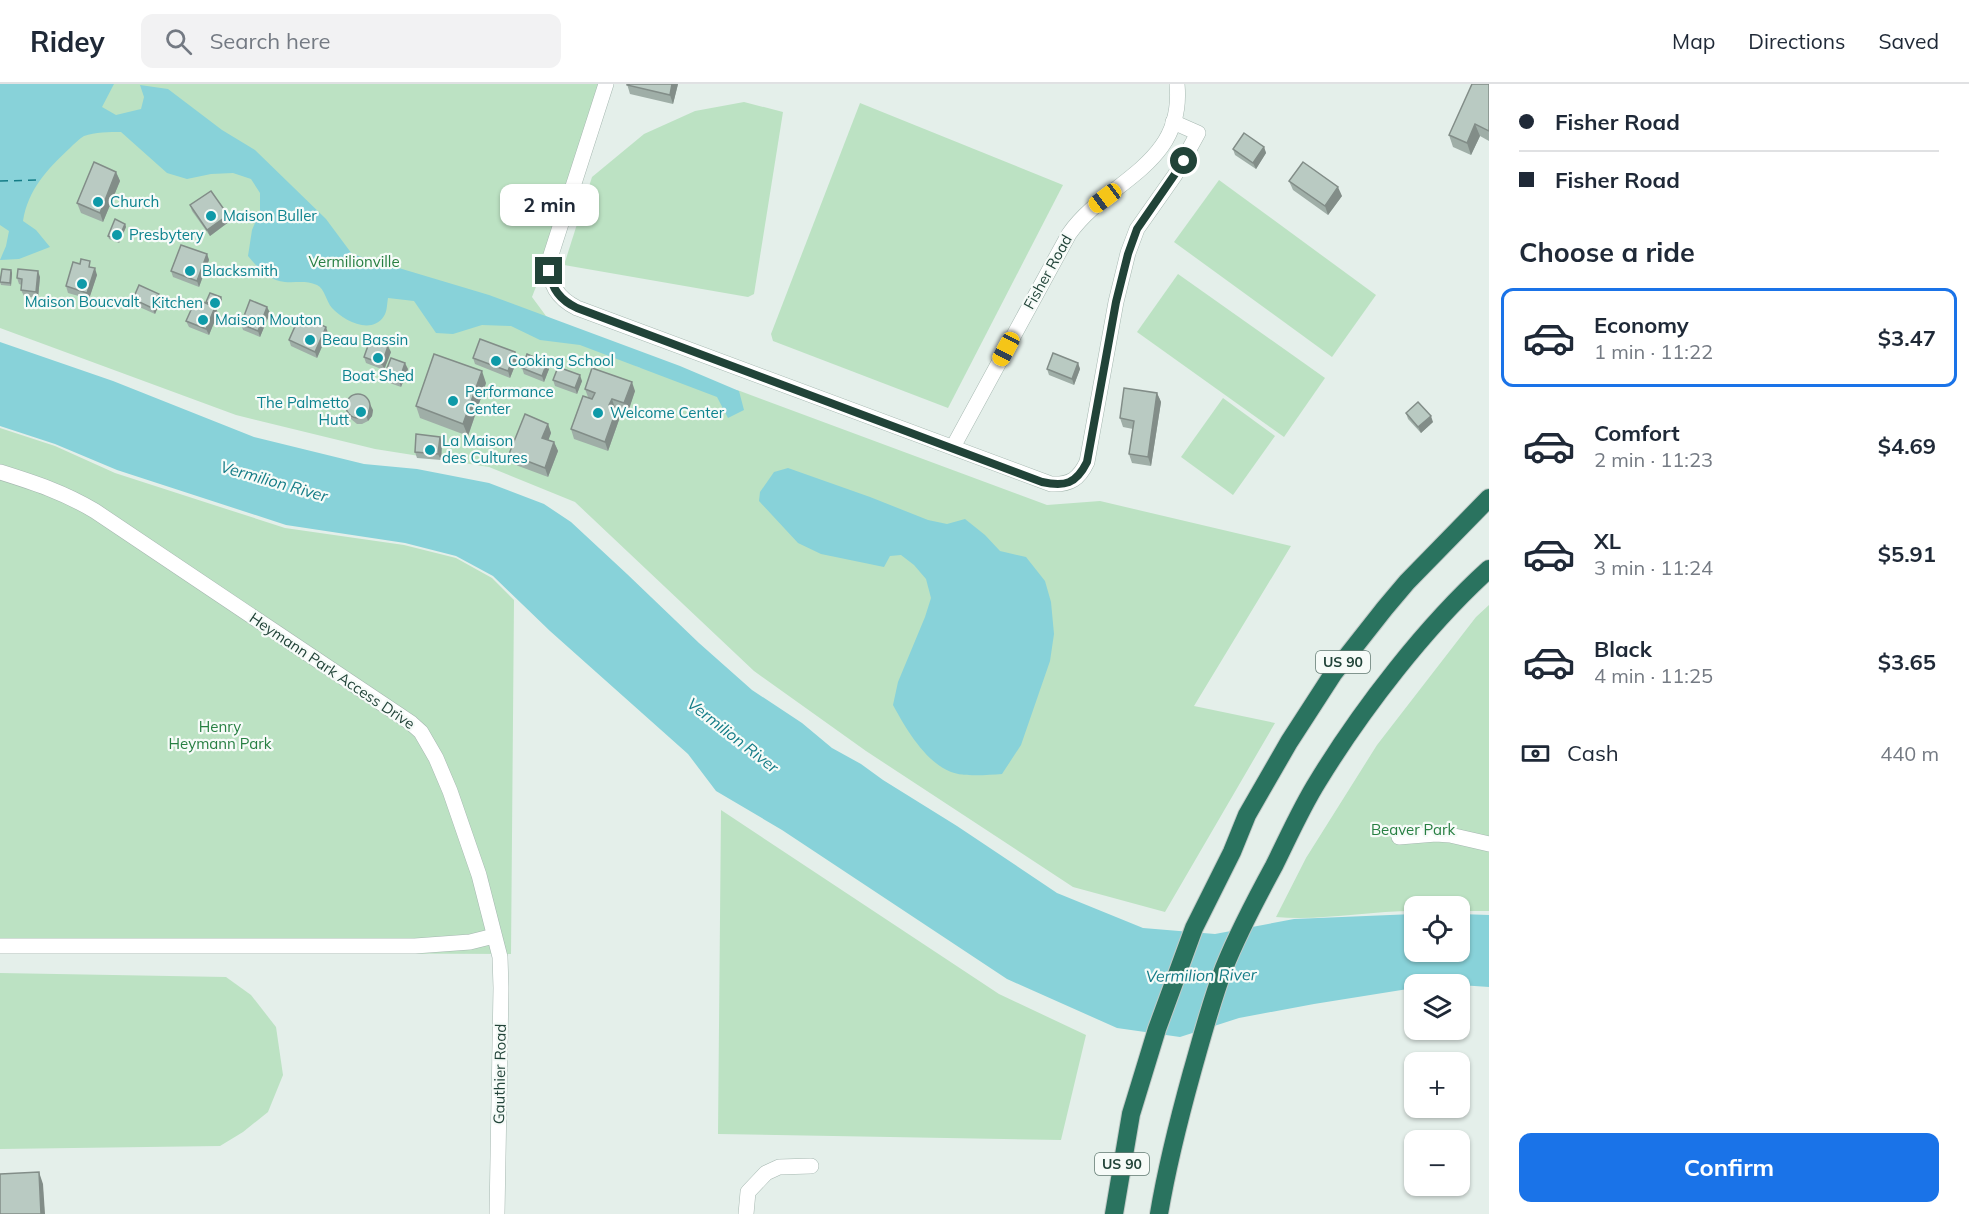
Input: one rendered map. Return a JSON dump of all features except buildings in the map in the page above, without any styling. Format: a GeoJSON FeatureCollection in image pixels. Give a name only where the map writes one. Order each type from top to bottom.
{"type":"FeatureCollection","features":[{"type":"Feature","properties":{"kind":"highway","name":"US 90"},"geometry":{"type":"LineString","coordinates":[[1114,1214],[1131,1114],[1157,1029],[1194,928],[1232,852],[1247,815],[1289,742],[1333,674],[1407,582],[1489,498]]}},
{"type":"Feature","properties":{"kind":"highway","name":"US 90"},"geometry":{"type":"LineString","coordinates":[[1159,1214],[1172,1146],[1209,1013],[1241,928],[1318,782],[1380,692],[1425,636],[1489,569]]}},
{"type":"Feature","properties":{"kind":"street"},"geometry":{"type":"LineString","coordinates":[[606,84],[549,261],[553,287],[562,299],[577,308],[1051,484],[1068,483],[1076,479],[1087,462],[1116,302],[1128,254],[1137,229],[1175,175],[1198,133],[1173,122]]}},
{"type":"Feature","properties":{"kind":"street","name":"Fisher Road"},"geometry":{"type":"LineString","coordinates":[[953,447],[1078,221],[1132,178],[1153,159],[1164,144],[1173,122],[1178,96],[1177,84]]}},
{"type":"Feature","properties":{"kind":"street","name":"Heymann Park Access Drive"},"geometry":{"type":"LineString","coordinates":[[0,472],[69,496],[95,511],[411,723],[421,732],[433,750],[450,791],[479,875],[494,936]]}},
{"type":"Feature","properties":{"kind":"street"},"geometry":{"type":"LineString","coordinates":[[1399,837],[1443,834],[1489,844]]}},
{"type":"Feature","properties":{"kind":"street"},"geometry":{"type":"LineString","coordinates":[[0,946],[416,946],[470,942],[494,936]]}},
{"type":"Feature","properties":{"kind":"street","name":"Gauthier Road"},"geometry":{"type":"LineString","coordinates":[[494,936],[500,957],[501,988],[497,1214]]}},
{"type":"Feature","properties":{"kind":"street"},"geometry":{"type":"LineString","coordinates":[[746,1214],[748,1192],[766,1173],[779,1167],[811,1166]]}},
{"type":"Feature","properties":{"kind":"green space","name":"Vermilionville"},"geometry":{"type":"Polygon","coordinates":[[[0,84],[599,84],[549,253],[532,297],[546,316],[638,367],[740,391],[1047,505],[1100,501],[1291,546],[1194,706],[1275,723],[1165,912],[1073,887],[866,751],[754,671],[575,502],[489,467],[375,449],[236,415],[0,328],[0,84]]]}},
{"type":"Feature","properties":{"kind":"green space"},"geometry":{"type":"Polygon","coordinates":[[[744,102],[783,112],[754,294],[748,297],[564,265],[592,177],[644,134],[695,111],[744,102]]]}},
{"type":"Feature","properties":{"kind":"green space"},"geometry":{"type":"Polygon","coordinates":[[[860,103],[1063,185],[948,408],[773,341],[771,334],[860,103]]]}},
{"type":"Feature","properties":{"kind":"green space"},"geometry":{"type":"Polygon","coordinates":[[[1219,180],[1376,295],[1332,357],[1174,242],[1219,180]]]}},
{"type":"Feature","properties":{"kind":"green space"},"geometry":{"type":"Polygon","coordinates":[[[1178,274],[1325,378],[1284,437],[1137,332],[1178,274]]]}},
{"type":"Feature","properties":{"kind":"green space"},"geometry":{"type":"Polygon","coordinates":[[[1223,398],[1275,436],[1233,495],[1181,457],[1223,398]]]}},
{"type":"Feature","properties":{"kind":"green space","name":"Henry Heymann Park"},"geometry":{"type":"Polygon","coordinates":[[[0,428],[55,446],[115,473],[285,528],[404,545],[456,558],[492,578],[514,600],[511,954],[0,952],[0,428]]]}},
{"type":"Feature","properties":{"kind":"green space","name":"Beaver Park"},"geometry":{"type":"Polygon","coordinates":[[[1489,605],[1489,911],[1470,911],[1470,896],[1404,896],[1404,911],[1310,918],[1276,917],[1306,858],[1377,745],[1476,617],[1489,605]]]}},
{"type":"Feature","properties":{"kind":"green space"},"geometry":{"type":"Polygon","coordinates":[[[721,810],[999,994],[1086,1035],[1061,1140],[718,1134],[721,810]]]}},
{"type":"Feature","properties":{"kind":"green space"},"geometry":{"type":"Polygon","coordinates":[[[0,973],[226,977],[251,995],[276,1027],[283,1075],[268,1112],[243,1132],[220,1146],[0,1149],[0,973]]]}},
{"type":"Feature","properties":{"kind":"water"},"geometry":{"type":"Polygon","coordinates":[[[0,84],[114,84],[102,107],[116,115],[141,109],[144,97],[140,85],[168,89],[222,130],[255,150],[326,219],[352,254],[489,295],[680,366],[739,391],[744,410],[728,418],[717,397],[580,345],[540,340],[511,326],[482,325],[453,334],[436,333],[414,301],[388,298],[385,314],[378,322],[365,325],[350,321],[332,308],[322,289],[317,285],[274,279],[259,269],[248,256],[252,230],[260,211],[260,193],[251,179],[233,173],[211,174],[187,179],[167,173],[121,132],[97,133],[82,137],[54,164],[34,190],[23,221],[36,230],[50,247],[19,259],[0,260],[9,231],[0,225],[0,84]]]}},
{"type":"Feature","properties":{"kind":"water","name":"Vermilion River"},"geometry":{"type":"Polygon","coordinates":[[[0,342],[113,381],[254,437],[364,464],[417,469],[489,483],[544,504],[571,522],[752,690],[802,723],[832,748],[861,764],[1057,893],[1143,928],[1215,934],[1294,919],[1404,914],[1404,962],[1470,962],[1470,914],[1489,915],[1489,987],[1470,986],[1470,974],[1404,974],[1404,990],[1239,1018],[1180,1037],[1117,1028],[1007,979],[782,830],[716,791],[688,754],[550,631],[493,576],[456,556],[405,543],[286,525],[117,470],[55,444],[0,426],[0,342]]]}},
{"type":"Feature","properties":{"kind":"water"},"geometry":{"type":"Polygon","coordinates":[[[788,468],[928,520],[947,524],[965,519],[1000,551],[1026,557],[1045,581],[1051,602],[1054,634],[1050,661],[1021,745],[1002,774],[969,775],[951,772],[924,752],[910,733],[893,705],[898,682],[931,598],[926,579],[901,555],[890,556],[884,567],[821,554],[798,543],[759,501],[760,492],[774,472],[788,468]]]}},
{"type":"Feature","properties":{"kind":"ferry route"},"geometry":{"type":"LineString","coordinates":[[0,181],[38,180]]}},
{"type":"Feature","properties":{"kind":"place","name":"Church"},"geometry":{"type":"Point","coordinates":[98,202]}},
{"type":"Feature","properties":{"kind":"place","name":"Maison Buller"},"geometry":{"type":"Point","coordinates":[211,216]}},
{"type":"Feature","properties":{"kind":"place","name":"Presbytery"},"geometry":{"type":"Point","coordinates":[117,235]}},
{"type":"Feature","properties":{"kind":"place","name":"Blacksmith"},"geometry":{"type":"Point","coordinates":[190,271]}},
{"type":"Feature","properties":{"kind":"place","name":"Maison Boucvalt"},"geometry":{"type":"Point","coordinates":[82,284]}},
{"type":"Feature","properties":{"kind":"place","name":"Kitchen"},"geometry":{"type":"Point","coordinates":[215,303]}},
{"type":"Feature","properties":{"kind":"place","name":"Maison Mouton"},"geometry":{"type":"Point","coordinates":[203,320]}},
{"type":"Feature","properties":{"kind":"place","name":"Beau Bassin"},"geometry":{"type":"Point","coordinates":[310,340]}},
{"type":"Feature","properties":{"kind":"place","name":"Boat Shed"},"geometry":{"type":"Point","coordinates":[378,358]}},
{"type":"Feature","properties":{"kind":"place","name":"Cooking School"},"geometry":{"type":"Point","coordinates":[496,361]}},
{"type":"Feature","properties":{"kind":"place","name":"Performance Center"},"geometry":{"type":"Point","coordinates":[453,401]}},
{"type":"Feature","properties":{"kind":"place","name":"The Palmetto Hutt"},"geometry":{"type":"Point","coordinates":[361,412]}},
{"type":"Feature","properties":{"kind":"place","name":"Welcome Center"},"geometry":{"type":"Point","coordinates":[598,413]}},
{"type":"Feature","properties":{"kind":"place","name":"La Maison des Cultures"},"geometry":{"type":"Point","coordinates":[430,450]}},
{"type":"Feature","properties":{"kind":"route"},"geometry":{"type":"LineString","coordinates":[[549,271],[557,293],[568,304],[577,308],[1042,482],[1068,483],[1081,474],[1087,462],[1116,302],[1137,229],[1184,161]]}}]}
